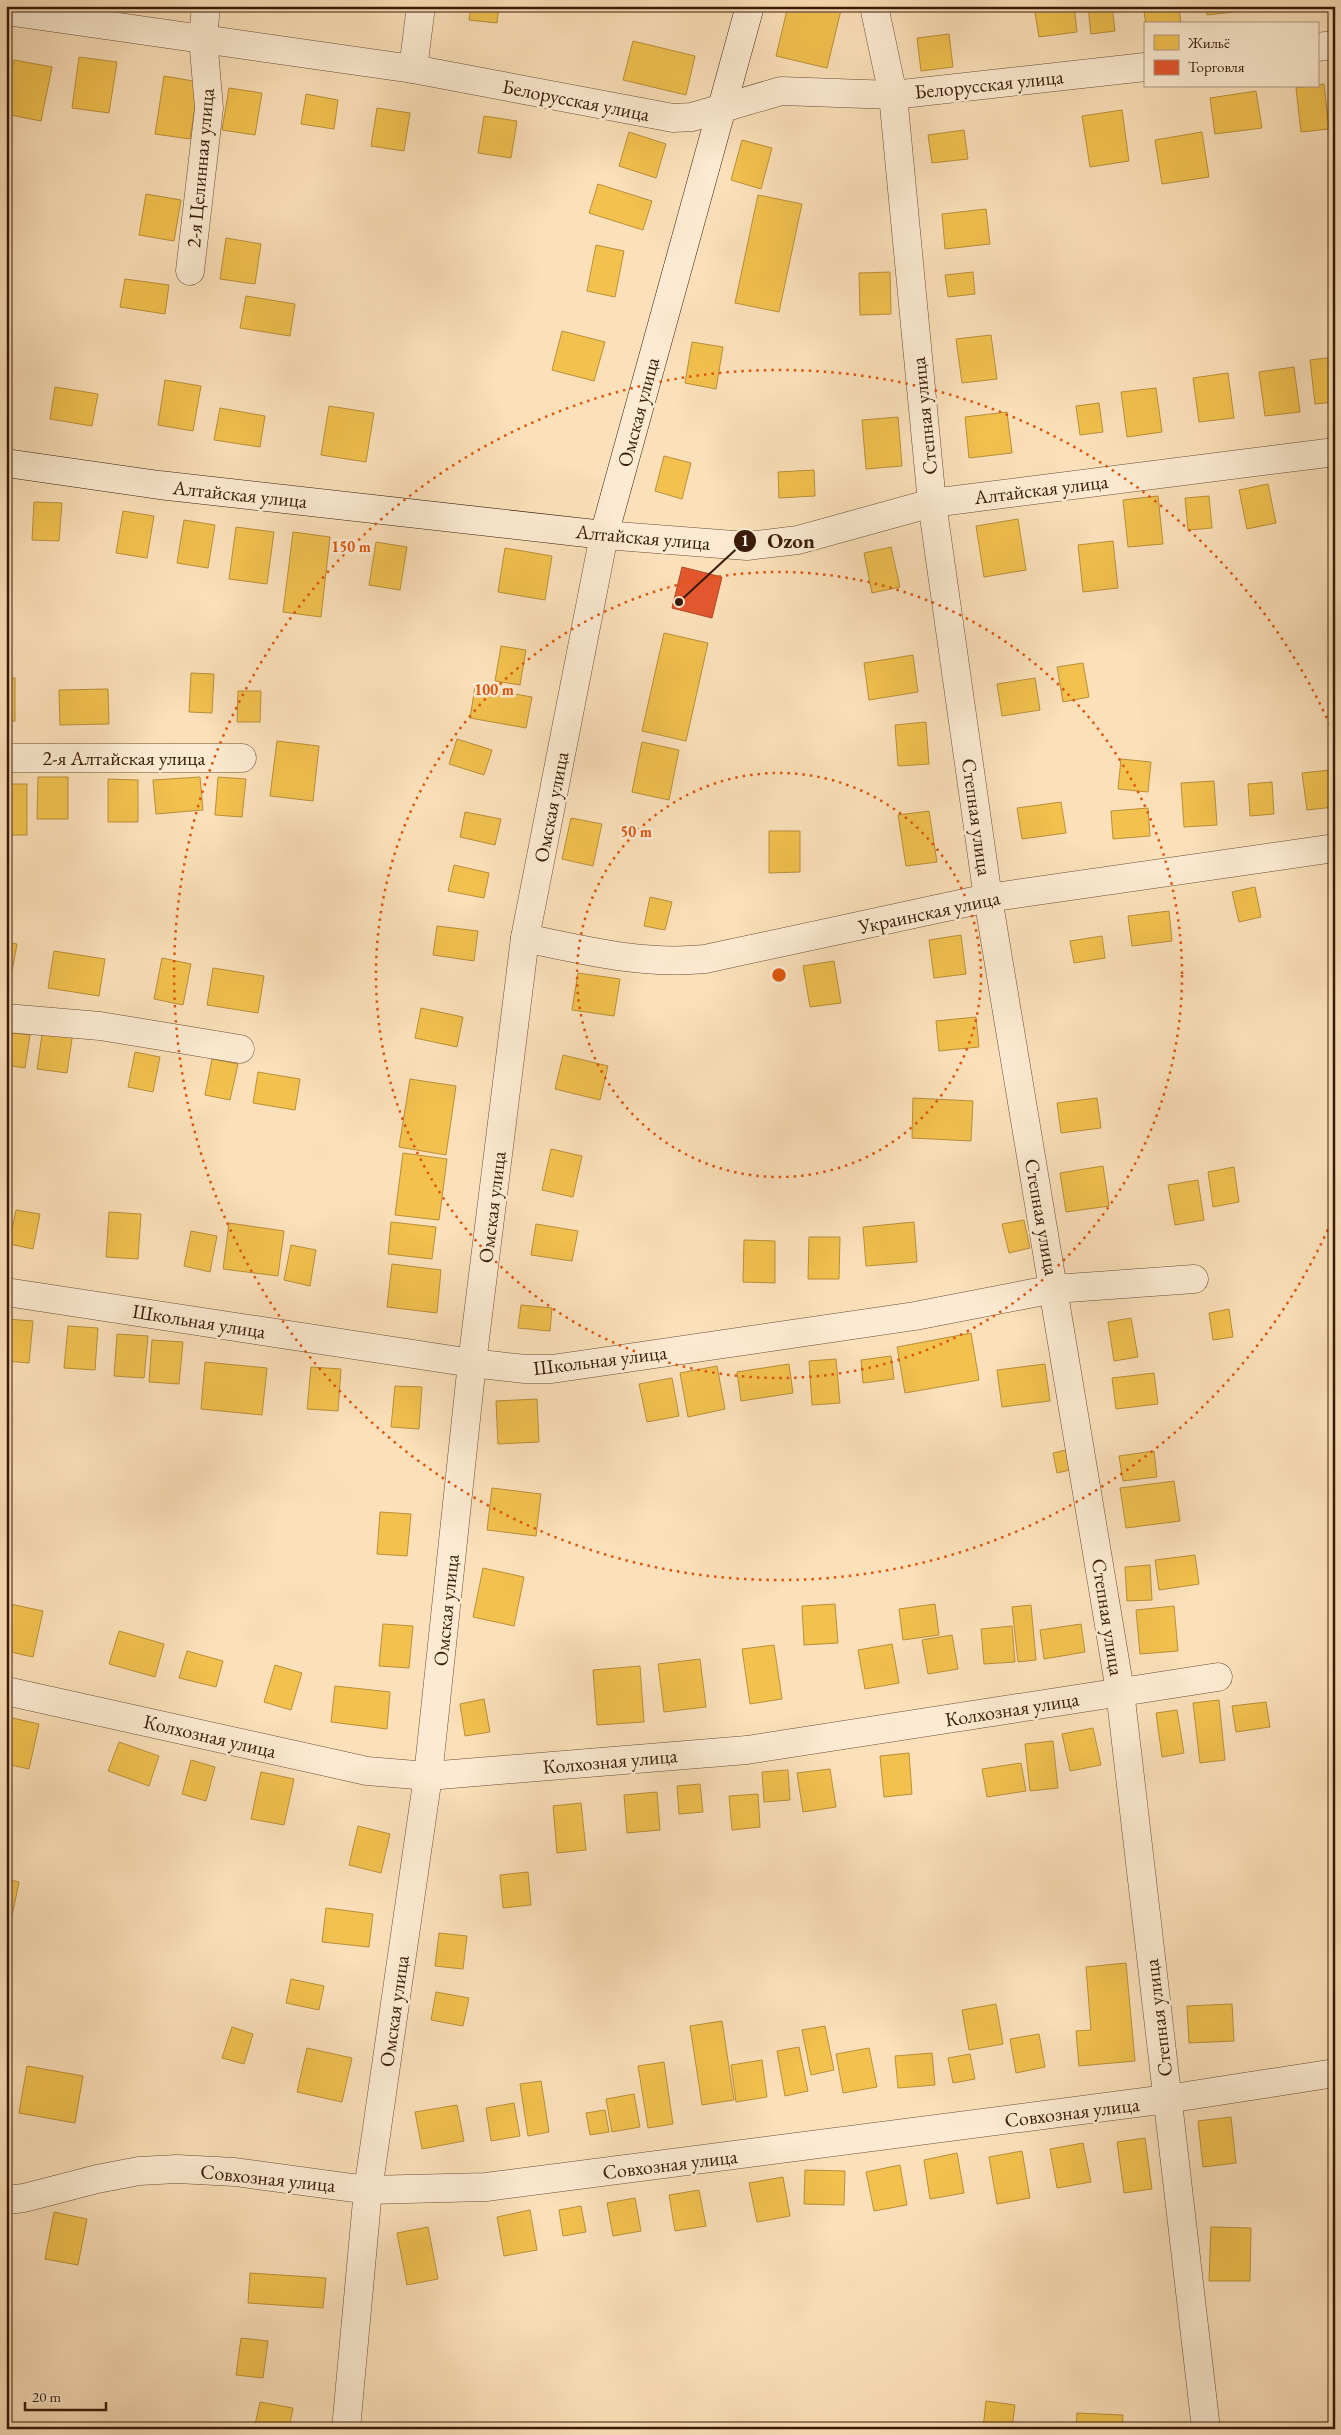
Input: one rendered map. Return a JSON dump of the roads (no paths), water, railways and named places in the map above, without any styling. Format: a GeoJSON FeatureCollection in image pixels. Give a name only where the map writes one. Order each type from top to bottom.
{"type":"FeatureCollection","features":[{"type":"Feature","properties":{"kind":"street","name":"2-я Целинная улица"},"geometry":{"type":"LineString","coordinates":[[190,271],[209,108],[203,38],[206,6]]}},
{"type":"Feature","properties":{"kind":"street"},"geometry":{"type":"LineString","coordinates":[[413,69],[421,6]]}},
{"type":"Feature","properties":{"kind":"street","name":"Омская улица"},"geometry":{"type":"LineString","coordinates":[[346,2429],[368,2190],[428,1776],[472,1363],[525,938],[604,535],[750,6]]}},
{"type":"Feature","properties":{"kind":"street","name":"Степная улица"},"geometry":{"type":"LineString","coordinates":[[874,6],[893,95],[932,503],[988,898],[1120,1691],[1206,2429]]}},
{"type":"Feature","properties":{"kind":"street","name":"Белорусская улица"},"geometry":{"type":"LineString","coordinates":[[6,11],[413,69],[673,118],[692,117],[781,91],[893,95],[1144,66]]}},
{"type":"Feature","properties":{"kind":"street"},"geometry":{"type":"LineString","coordinates":[[1318,47],[1335,45]]}},
{"type":"Feature","properties":{"kind":"street","name":"Алтайская улица"},"geometry":{"type":"LineString","coordinates":[[6,463],[159,484],[604,535],[748,546],[771,545],[798,540],[932,503],[1335,452]]}},
{"type":"Feature","properties":{"kind":"street","name":"2-я Алтайская улица"},"geometry":{"type":"LineString","coordinates":[[6,758],[242,758]]}},
{"type":"Feature","properties":{"kind":"street","name":"Украинская улица"},"geometry":{"type":"LineString","coordinates":[[525,938],[630,959],[673,962],[705,959],[988,898],[1335,848]]}},
{"type":"Feature","properties":{"kind":"street"},"geometry":{"type":"LineString","coordinates":[[6,1018],[100,1026],[240,1049]]}},
{"type":"Feature","properties":{"kind":"street","name":"Школьная улица"},"geometry":{"type":"LineString","coordinates":[[6,1292],[525,1370],[584,1366],[915,1316],[1054,1289],[1194,1279]]}},
{"type":"Feature","properties":{"kind":"street","name":"Колхозная улица"},"geometry":{"type":"LineString","coordinates":[[6,1691],[367,1771],[428,1776],[747,1750],[901,1728],[1120,1691],[1218,1677]]}},
{"type":"Feature","properties":{"kind":"street","name":"Совхозная улица"},"geometry":{"type":"LineString","coordinates":[[6,2200],[24,2198],[130,2172],[178,2169],[235,2172],[368,2190],[486,2188],[1167,2100],[1335,2073]]}},
{"type":"Feature","properties":{"kind":"place","name":"Ozon"},"geometry":{"type":"Point","coordinates":[679,602]}}]}
